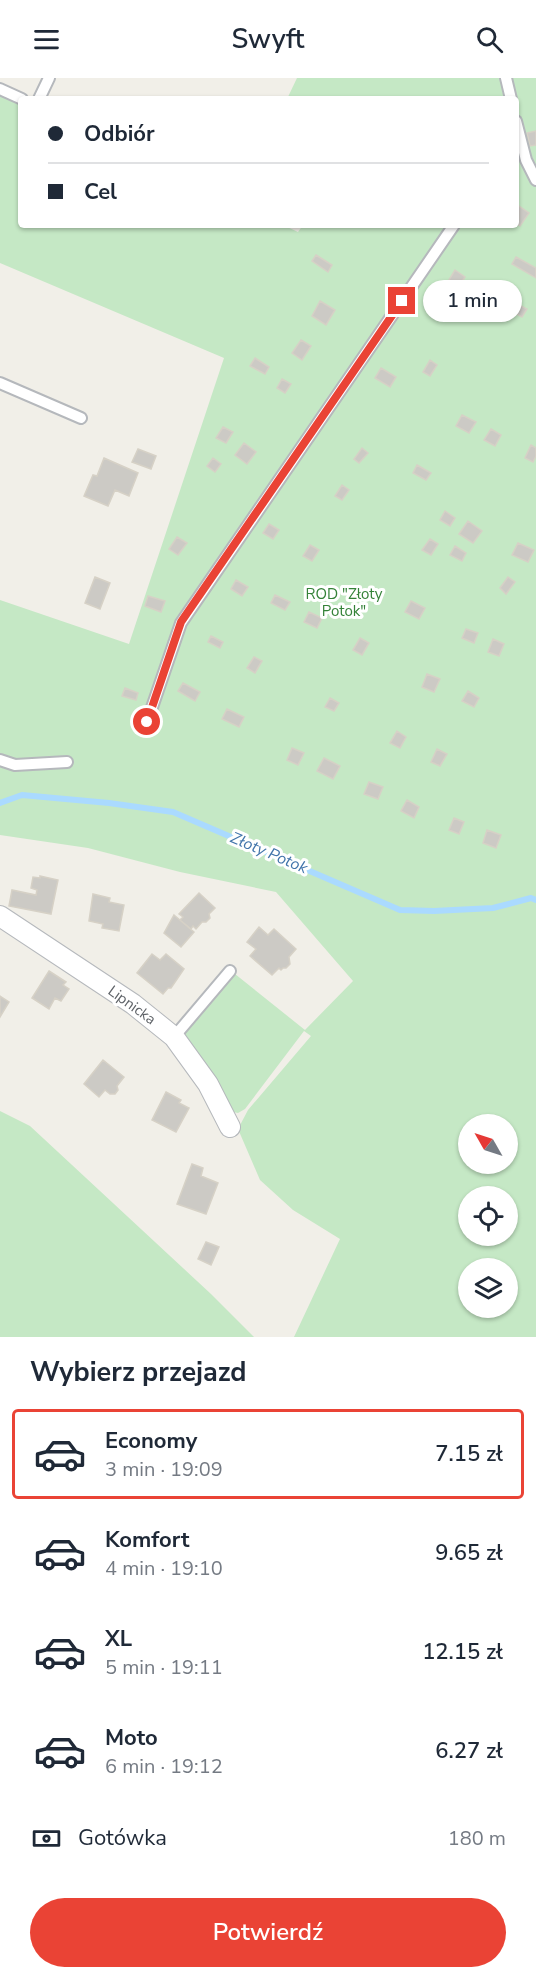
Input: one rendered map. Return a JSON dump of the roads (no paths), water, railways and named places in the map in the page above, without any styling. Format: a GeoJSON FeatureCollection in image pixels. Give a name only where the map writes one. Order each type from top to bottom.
{"type":"FeatureCollection","features":[{"type":"Feature","properties":{"kind":"street","name":"Lipnicka"},"geometry":{"type":"LineString","coordinates":[[0,916],[133,1004],[174,1037],[208,1084],[230,1127]]}},
{"type":"Feature","properties":{"kind":"lane"},"geometry":{"type":"LineString","coordinates":[[40,96],[49,78]]}},
{"type":"Feature","properties":{"kind":"lane"},"geometry":{"type":"LineString","coordinates":[[506,78],[510,96]]}},
{"type":"Feature","properties":{"kind":"lane"},"geometry":{"type":"LineString","coordinates":[[0,89],[18,97]]}},
{"type":"Feature","properties":{"kind":"lane"},"geometry":{"type":"LineString","coordinates":[[519,133],[526,160],[536,180]]}},
{"type":"Feature","properties":{"kind":"lane"},"geometry":{"type":"LineString","coordinates":[[147,722],[181,622],[452,228]]}},
{"type":"Feature","properties":{"kind":"lane"},"geometry":{"type":"LineString","coordinates":[[0,383],[81,418]]}},
{"type":"Feature","properties":{"kind":"lane"},"geometry":{"type":"LineString","coordinates":[[0,760],[15,765],[67,762]]}},
{"type":"Feature","properties":{"kind":"lane"},"geometry":{"type":"LineString","coordinates":[[174,1037],[230,971]]}},
{"type":"Feature","properties":{"kind":"waterway","name":"Złoty Potok"},"geometry":{"type":"LineString","coordinates":[[0,803],[22,795],[173,812],[400,910],[493,908],[531,898],[536,900]]}},
{"type":"Feature","properties":{"kind":"park label","name":"ROD \"Złoty Potok\""},"geometry":{"type":"Point","coordinates":[344,602]}}]}
